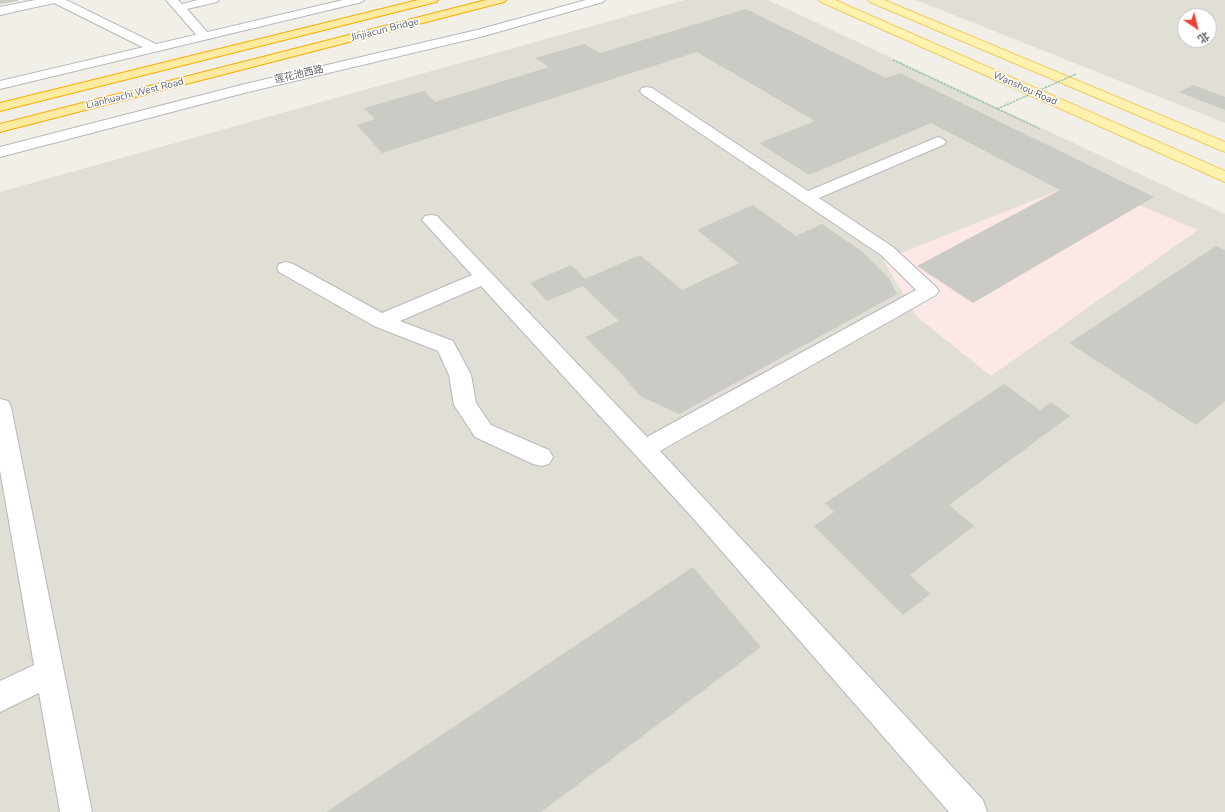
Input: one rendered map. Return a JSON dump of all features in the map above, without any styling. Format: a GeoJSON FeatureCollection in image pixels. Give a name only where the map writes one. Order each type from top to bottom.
{"type":"FeatureCollection","features":[{"type":"Feature","properties":{"kind":"highway","name":"Jinjiacun Bridge"},"geometry":{"type":"LineString","coordinates":[[259,43],[432,0]]}},
{"type":"Feature","properties":{"kind":"highway","name":"Jinjiacun Bridge"},"geometry":{"type":"LineString","coordinates":[[271,59],[500,0]]}},
{"type":"Feature","properties":{"kind":"highway","name":"Lianhuachi West Road"},"geometry":{"type":"LineString","coordinates":[[0,107],[259,43]]}},
{"type":"Feature","properties":{"kind":"highway","name":"Lianhuachi West Road"},"geometry":{"type":"LineString","coordinates":[[0,128],[271,59]]}},
{"type":"Feature","properties":{"kind":"main road","name":"Wanshou Road"},"geometry":{"type":"LineString","coordinates":[[825,0],[1225,177]]}},
{"type":"Feature","properties":{"kind":"main road","name":"Wanshou Road"},"geometry":{"type":"LineString","coordinates":[[874,0],[1225,147]]}},
{"type":"Feature","properties":{"kind":"street"},"geometry":{"type":"LineString","coordinates":[[0,11],[51,0]]}},
{"type":"Feature","properties":{"kind":"street"},"geometry":{"type":"LineString","coordinates":[[57,0],[154,48]]}},
{"type":"Feature","properties":{"kind":"street"},"geometry":{"type":"LineString","coordinates":[[175,4],[213,0]]}},
{"type":"Feature","properties":{"kind":"street"},"geometry":{"type":"LineString","coordinates":[[0,85],[358,0]]}},
{"type":"Feature","properties":{"kind":"street","name":"莲花池西路"},"geometry":{"type":"LineString","coordinates":[[0,152],[241,89],[480,33],[590,1]]}},
{"type":"Feature","properties":{"kind":"street"},"geometry":{"type":"LineString","coordinates":[[175,4],[204,36]]}},
{"type":"Feature","properties":{"kind":"street"},"geometry":{"type":"LineString","coordinates":[[644,449],[929,291],[887,250],[647,92]]}},
{"type":"Feature","properties":{"kind":"street"},"geometry":{"type":"LineString","coordinates":[[807,197],[938,142]]}},
{"type":"Feature","properties":{"kind":"street"},"geometry":{"type":"LineString","coordinates":[[431,220],[701,510],[971,812]]}},
{"type":"Feature","properties":{"kind":"street"},"geometry":{"type":"LineString","coordinates":[[286,268],[381,321],[446,346],[460,375],[465,405],[482,431],[541,457]]}},
{"type":"Feature","properties":{"kind":"street"},"geometry":{"type":"LineString","coordinates":[[381,321],[485,277]]}},
{"type":"Feature","properties":{"kind":"street"},"geometry":{"type":"LineString","coordinates":[[0,407],[76,812]]}},
{"type":"Feature","properties":{"kind":"street"},"geometry":{"type":"LineString","coordinates":[[0,697],[50,672]]}},
{"type":"Feature","properties":{"kind":"path"},"geometry":{"type":"LineString","coordinates":[[893,60],[1040,129]]}},
{"type":"Feature","properties":{"kind":"path"},"geometry":{"type":"LineString","coordinates":[[997,109],[1076,74]]}},
{"type":"Feature","properties":{"kind":"shaded area"},"geometry":{"type":"Polygon","coordinates":[[[685,0],[768,0],[1225,214],[1225,812],[0,812],[0,192],[685,0]]]}},
{"type":"Feature","properties":{"kind":"shaded area"},"geometry":{"type":"Polygon","coordinates":[[[916,0],[1225,0],[1225,123],[916,0]]]}},
{"type":"Feature","properties":{"kind":"shaded area"},"geometry":{"type":"Polygon","coordinates":[[[1082,181],[1198,230],[991,376],[917,317],[883,260],[1082,181]]]}},
{"type":"Feature","properties":{"kind":"building"},"geometry":{"type":"Polygon","coordinates":[[[0,0],[18,0],[18,1],[0,4],[0,0]]]}},
{"type":"Feature","properties":{"kind":"building"},"geometry":{"type":"Polygon","coordinates":[[[746,9],[886,78],[900,73],[1154,197],[973,303],[917,266],[1060,190],[931,123],[809,175],[759,143],[815,121],[697,52],[382,153],[357,125],[375,119],[364,108],[424,91],[435,102],[549,67],[535,58],[584,44],[600,53],[746,9]]]}},
{"type":"Feature","properties":{"kind":"building"},"geometry":{"type":"Polygon","coordinates":[[[1193,85],[1225,97],[1225,110],[1179,92],[1193,85]]]}},
{"type":"Feature","properties":{"kind":"building"},"geometry":{"type":"Polygon","coordinates":[[[753,205],[796,236],[822,224],[863,252],[889,278],[897,294],[679,414],[640,396],[620,372],[585,337],[619,321],[583,286],[547,301],[530,283],[571,265],[585,279],[640,255],[682,290],[739,263],[697,230],[753,205]]]}},
{"type":"Feature","properties":{"kind":"building"},"geometry":{"type":"Polygon","coordinates":[[[1216,246],[1225,250],[1225,401],[1196,425],[1069,343],[1216,246]]]}},
{"type":"Feature","properties":{"kind":"building"},"geometry":{"type":"Polygon","coordinates":[[[1004,384],[1040,410],[1051,402],[1070,416],[949,505],[974,526],[910,575],[930,594],[903,615],[814,526],[834,512],[825,503],[1004,384]]]}},
{"type":"Feature","properties":{"kind":"building"},"geometry":{"type":"Polygon","coordinates":[[[693,567],[761,647],[541,812],[326,812],[693,567]]]}}]}
